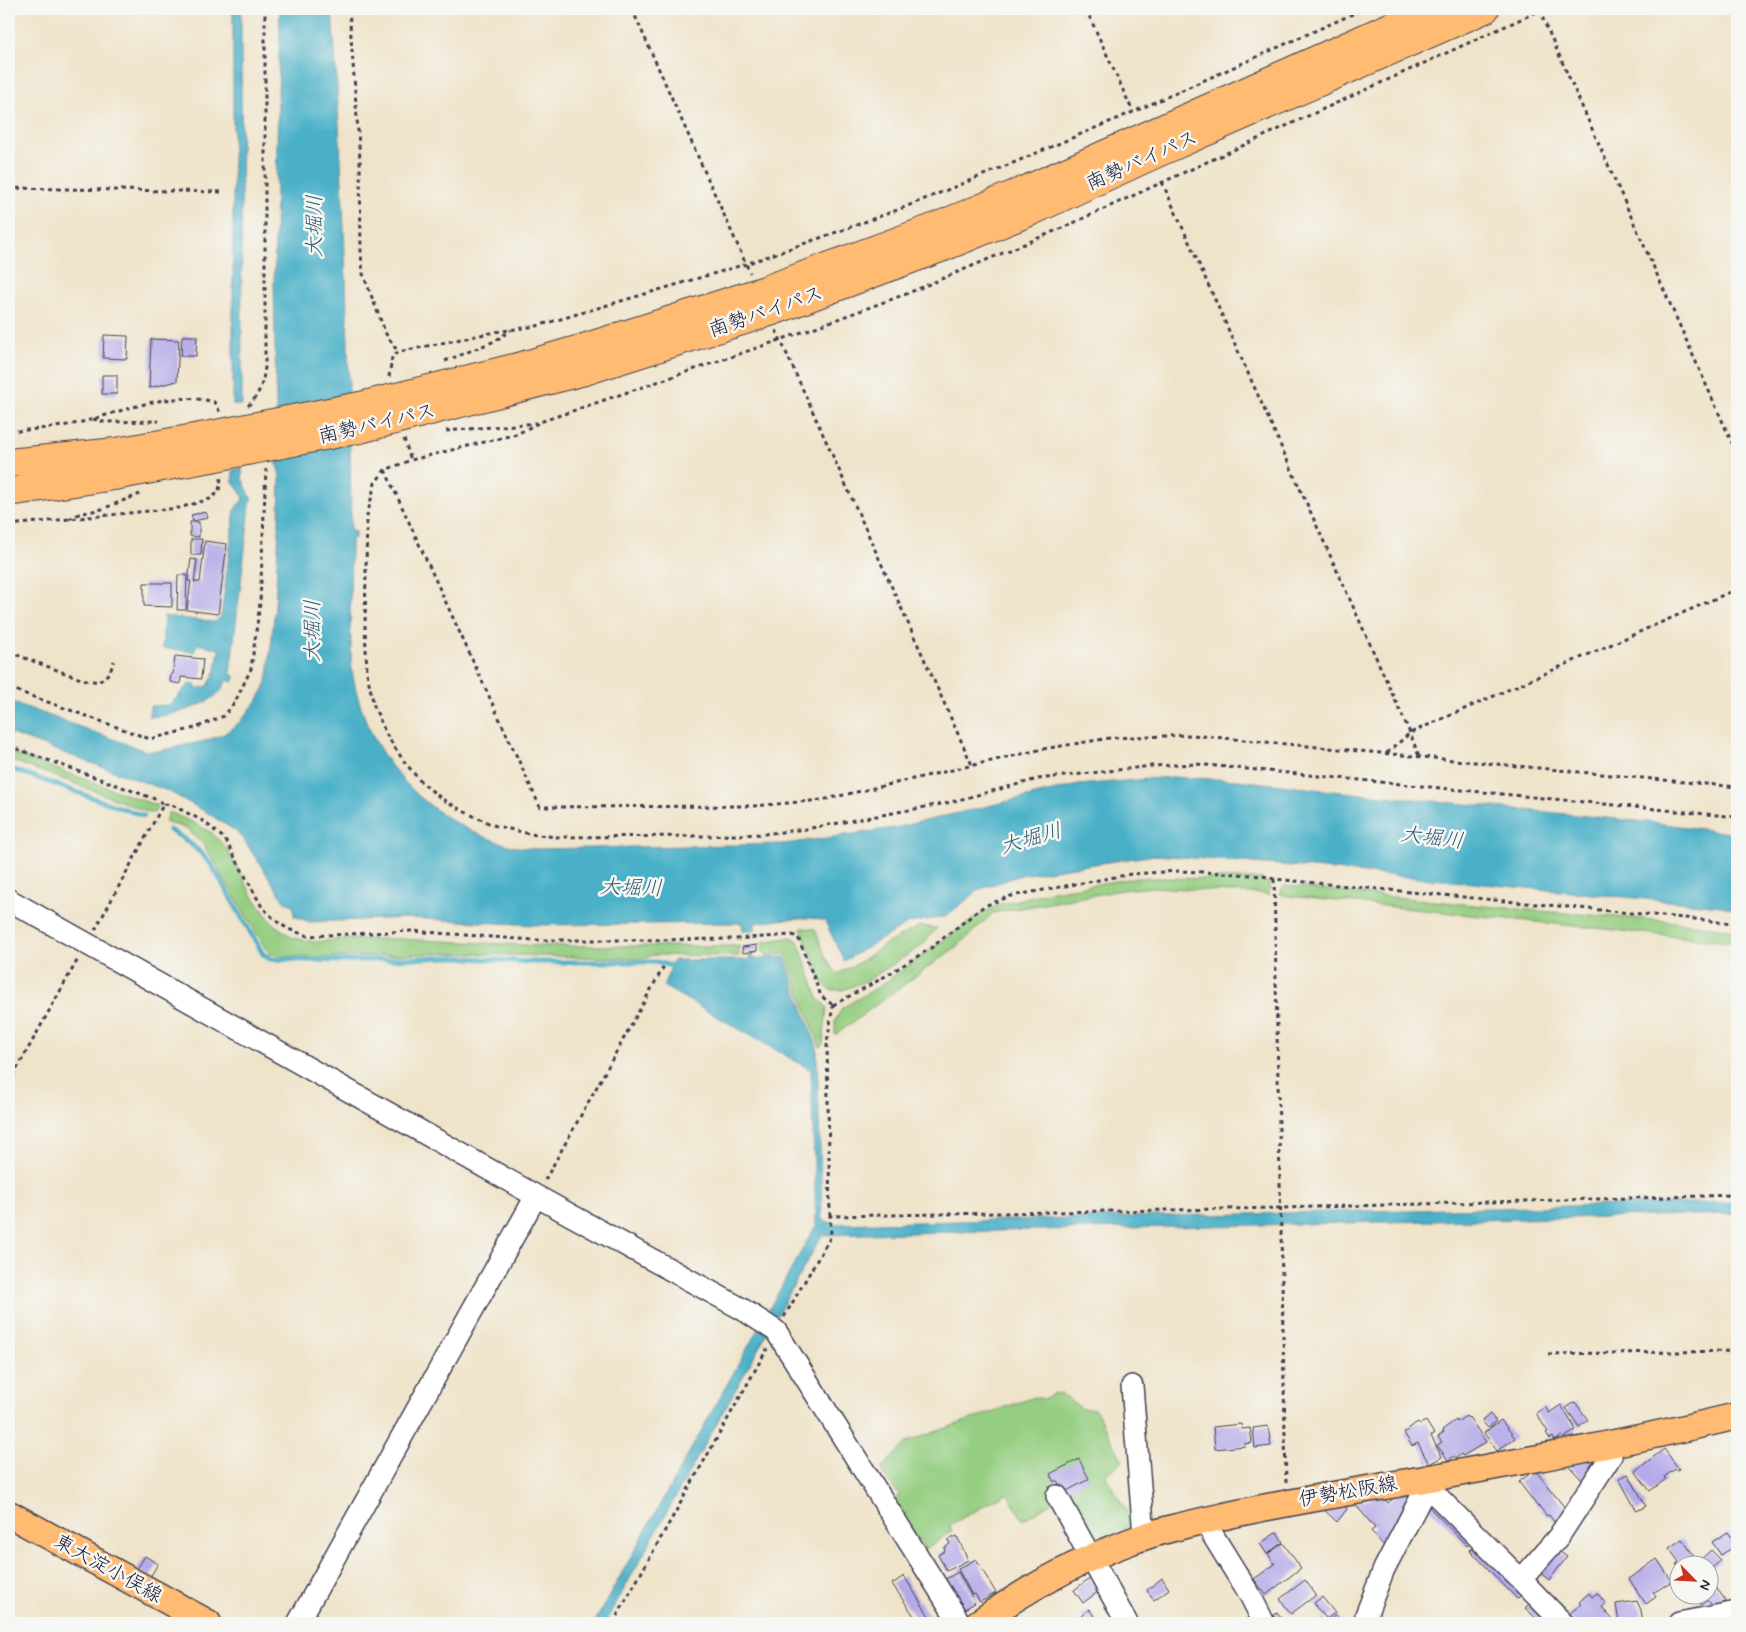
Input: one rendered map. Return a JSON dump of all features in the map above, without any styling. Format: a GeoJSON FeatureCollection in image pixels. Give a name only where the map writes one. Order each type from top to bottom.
{"type":"FeatureCollection","features":[{"type":"Feature","properties":{"kind":"highway","name":"南勢バイパス"},"geometry":{"type":"LineString","coordinates":[[360,418],[765,290],[933,228],[1030,188],[1430,9]]}},
{"type":"Feature","properties":{"kind":"highway","name":"南勢バイパス"},"geometry":{"type":"LineString","coordinates":[[9,463],[217,440],[360,418],[585,372],[773,311],[941,248],[1034,210],[1152,155],[1485,9]]}},
{"type":"Feature","properties":{"kind":"highway","name":"南勢バイパス"},"geometry":{"type":"LineString","coordinates":[[9,492],[114,476],[217,440]]}},
{"type":"Feature","properties":{"kind":"main road","name":"伊勢松阪線"},"geometry":{"type":"LineString","coordinates":[[978,1623],[1043,1581],[1092,1557],[1144,1536],[1286,1502],[1426,1481],[1737,1416]]}},
{"type":"Feature","properties":{"kind":"main road","name":"東大淀小俣線"},"geometry":{"type":"LineString","coordinates":[[9,1514],[208,1623]]}},
{"type":"Feature","properties":{"kind":"street"},"geometry":{"type":"LineString","coordinates":[[9,900],[536,1196],[742,1308],[769,1327],[960,1623]]}},
{"type":"Feature","properties":{"kind":"street"},"geometry":{"type":"LineString","coordinates":[[298,1623],[536,1196]]}},
{"type":"Feature","properties":{"kind":"street"},"geometry":{"type":"LineString","coordinates":[[1132,1386],[1144,1536]]}},
{"type":"Feature","properties":{"kind":"street"},"geometry":{"type":"LineString","coordinates":[[1521,1580],[1564,1528],[1611,1456],[1610,1444]]}},
{"type":"Feature","properties":{"kind":"street"},"geometry":{"type":"LineString","coordinates":[[1426,1481],[1433,1492],[1563,1623]]}},
{"type":"Feature","properties":{"kind":"street"},"geometry":{"type":"LineString","coordinates":[[1365,1623],[1366,1615],[1384,1569],[1426,1481]]}},
{"type":"Feature","properties":{"kind":"street"},"geometry":{"type":"LineString","coordinates":[[1057,1496],[1127,1623]]}},
{"type":"Feature","properties":{"kind":"street"},"geometry":{"type":"LineString","coordinates":[[1204,1521],[1251,1597],[1264,1623]]}},
{"type":"Feature","properties":{"kind":"street"},"geometry":{"type":"LineString","coordinates":[[1678,1623],[1713,1620],[1737,1612]]}},
{"type":"Feature","properties":{"kind":"path"},"geometry":{"type":"LineString","coordinates":[[246,408],[257,398],[261,389],[265,367],[265,9]]}},
{"type":"Feature","properties":{"kind":"path"},"geometry":{"type":"LineString","coordinates":[[350,9],[360,159],[363,274],[386,334],[398,352]]}},
{"type":"Feature","properties":{"kind":"path"},"geometry":{"type":"LineString","coordinates":[[632,9],[746,264]]}},
{"type":"Feature","properties":{"kind":"path"},"geometry":{"type":"LineString","coordinates":[[1086,9],[1132,112]]}},
{"type":"Feature","properties":{"kind":"path"},"geometry":{"type":"LineString","coordinates":[[389,378],[392,357],[398,352],[495,332],[537,326],[746,264],[942,192],[1132,112],[1364,9]]}},
{"type":"Feature","properties":{"kind":"path"},"geometry":{"type":"LineString","coordinates":[[1737,454],[1541,10],[1062,228],[906,294],[780,340],[540,422],[517,434],[412,460],[385,470],[375,483],[367,516],[365,626],[367,673],[374,706],[386,734],[403,760],[421,782],[442,799],[493,825],[521,832],[556,837],[764,834],[806,829],[947,803],[1038,779],[1152,766],[1196,764],[1737,817]]}},
{"type":"Feature","properties":{"kind":"path"},"geometry":{"type":"LineString","coordinates":[[1162,182],[1419,756]]}},
{"type":"Feature","properties":{"kind":"path"},"geometry":{"type":"LineString","coordinates":[[9,188],[224,192]]}},
{"type":"Feature","properties":{"kind":"path"},"geometry":{"type":"LineString","coordinates":[[780,340],[972,765]]}},
{"type":"Feature","properties":{"kind":"path"},"geometry":{"type":"LineString","coordinates":[[9,432],[80,422],[169,398],[199,398],[214,402],[219,409],[217,440],[219,491],[210,499],[179,508],[9,525]]}},
{"type":"Feature","properties":{"kind":"path"},"geometry":{"type":"LineString","coordinates":[[217,440],[227,413]]}},
{"type":"Feature","properties":{"kind":"path"},"geometry":{"type":"LineString","coordinates":[[92,419],[104,422],[161,421]]}},
{"type":"Feature","properties":{"kind":"path"},"geometry":{"type":"LineString","coordinates":[[442,431],[540,422]]}},
{"type":"Feature","properties":{"kind":"path"},"geometry":{"type":"LineString","coordinates":[[404,439],[412,460]]}},
{"type":"Feature","properties":{"kind":"path"},"geometry":{"type":"LineString","coordinates":[[9,688],[150,740],[195,728],[224,716],[235,702],[252,669],[260,603],[266,469]]}},
{"type":"Feature","properties":{"kind":"path"},"geometry":{"type":"LineString","coordinates":[[385,470],[540,806],[754,806],[822,800],[1043,749],[1110,738],[1192,735],[1737,787]]}},
{"type":"Feature","properties":{"kind":"path"},"geometry":{"type":"LineString","coordinates":[[1386,754],[1410,733],[1737,589]]}},
{"type":"Feature","properties":{"kind":"path"},"geometry":{"type":"LineString","coordinates":[[9,652],[81,679],[99,682],[110,672],[114,661]]}},
{"type":"Feature","properties":{"kind":"path"},"geometry":{"type":"LineString","coordinates":[[9,746],[155,799],[164,804],[172,805],[203,822],[224,839],[262,907],[275,920],[288,929],[308,936],[411,931],[532,940],[735,939],[792,935],[798,936],[821,996],[833,1005]]}},
{"type":"Feature","properties":{"kind":"path"},"geometry":{"type":"LineString","coordinates":[[9,1083],[164,804]]}},
{"type":"Feature","properties":{"kind":"path"},"geometry":{"type":"LineString","coordinates":[[833,1005],[879,980],[931,948],[984,906],[1011,896],[1131,874],[1180,871],[1264,876],[1274,879],[1695,919],[1737,925]]}},
{"type":"Feature","properties":{"kind":"path"},"geometry":{"type":"LineString","coordinates":[[1274,879],[1286,1502]]}},
{"type":"Feature","properties":{"kind":"path"},"geometry":{"type":"LineString","coordinates":[[536,1196],[664,966]]}},
{"type":"Feature","properties":{"kind":"path"},"geometry":{"type":"LineString","coordinates":[[614,1623],[769,1327],[831,1236],[827,1043],[833,1005]]}},
{"type":"Feature","properties":{"kind":"path"},"geometry":{"type":"LineString","coordinates":[[831,1218],[1280,1209],[1737,1195]]}},
{"type":"Feature","properties":{"kind":"path"},"geometry":{"type":"LineString","coordinates":[[1548,1354],[1737,1350]]}},
{"type":"Feature","properties":{"kind":"green space"},"geometry":{"type":"Polygon","coordinates":[[[9,752],[158,806],[154,813],[146,811],[9,760],[9,752]]]}},
{"type":"Feature","properties":{"kind":"green space"},"geometry":{"type":"Polygon","coordinates":[[[169,812],[212,833],[227,849],[252,895],[272,923],[293,938],[315,942],[347,939],[400,939],[544,946],[739,946],[739,956],[653,955],[643,959],[446,953],[316,958],[269,954],[213,859],[201,842],[187,829],[165,821],[169,812]]]}},
{"type":"Feature","properties":{"kind":"green space"},"geometry":{"type":"Polygon","coordinates":[[[1135,878],[1262,879],[1269,884],[1269,896],[1264,894],[1154,887],[1122,890],[993,913],[960,944],[835,1035],[835,1021],[842,1008],[880,986],[976,917],[1001,904],[1052,891],[1135,878]]]}},
{"type":"Feature","properties":{"kind":"green space"},"geometry":{"type":"Polygon","coordinates":[[[1284,886],[1713,927],[1737,931],[1737,943],[1289,896],[1280,894],[1284,886]]]}},
{"type":"Feature","properties":{"kind":"green space"},"geometry":{"type":"Polygon","coordinates":[[[920,926],[937,928],[920,947],[868,980],[843,990],[830,990],[822,982],[801,928],[815,929],[826,958],[837,974],[857,964],[884,945],[920,926]]]}},
{"type":"Feature","properties":{"kind":"green space"},"geometry":{"type":"Polygon","coordinates":[[[792,937],[798,941],[818,998],[827,1007],[823,1044],[820,1047],[785,954],[767,956],[763,951],[762,942],[792,937]]]}},
{"type":"Feature","properties":{"kind":"green space"},"geometry":{"type":"Polygon","coordinates":[[[1055,1393],[1061,1394],[1083,1409],[1095,1409],[1123,1461],[1105,1475],[1135,1525],[1084,1546],[1054,1501],[1023,1520],[1007,1493],[950,1525],[952,1531],[925,1549],[892,1502],[899,1495],[884,1476],[882,1468],[907,1442],[1034,1397],[1043,1399],[1055,1393]]]}},
{"type":"Feature","properties":{"kind":"water"},"geometry":{"type":"Polygon","coordinates":[[[233,9],[241,9],[242,405],[233,405],[233,9]]]}},
{"type":"Feature","properties":{"kind":"water","name":"大堀川"},"geometry":{"type":"Polygon","coordinates":[[[280,9],[332,9],[346,270],[351,531],[355,532],[355,538],[351,539],[350,590],[353,676],[361,706],[372,734],[387,760],[406,783],[427,803],[452,820],[479,834],[508,845],[539,849],[785,844],[894,828],[1078,785],[1170,777],[1238,780],[1657,823],[1737,834],[1737,909],[1721,906],[1155,855],[1021,875],[980,889],[945,917],[909,923],[844,961],[825,921],[809,918],[755,923],[755,931],[743,931],[742,923],[533,925],[407,918],[310,922],[294,916],[293,905],[285,902],[237,832],[206,812],[168,791],[9,733],[9,701],[146,751],[158,751],[205,741],[224,734],[240,722],[264,689],[268,676],[275,606],[279,525],[280,475],[277,466],[274,281],[280,9]]]}},
{"type":"Feature","properties":{"kind":"water"},"geometry":{"type":"Polygon","coordinates":[[[242,468],[242,478],[251,498],[230,673],[236,677],[233,682],[227,680],[221,691],[207,702],[177,713],[149,717],[150,706],[170,705],[189,684],[196,685],[195,689],[208,686],[216,670],[219,649],[197,644],[194,652],[162,648],[164,616],[215,622],[221,616],[235,509],[244,498],[233,482],[233,470],[242,468]]]}},
{"type":"Feature","properties":{"kind":"water"},"geometry":{"type":"Polygon","coordinates":[[[753,955],[753,959],[784,957],[817,1047],[822,1220],[836,1224],[1737,1202],[1737,1214],[822,1235],[605,1623],[594,1623],[816,1225],[811,1070],[663,986],[674,960],[750,960],[749,956],[753,955]]]}},
{"type":"Feature","properties":{"kind":"building"},"geometry":{"type":"Polygon","coordinates":[[[104,335],[128,336],[127,359],[103,358],[104,335]]]}},
{"type":"Feature","properties":{"kind":"building"},"geometry":{"type":"Polygon","coordinates":[[[182,336],[197,336],[196,356],[181,356],[182,336]]]}},
{"type":"Feature","properties":{"kind":"building"},"geometry":{"type":"Polygon","coordinates":[[[151,339],[179,340],[177,381],[149,388],[151,339]]]}},
{"type":"Feature","properties":{"kind":"building"},"geometry":{"type":"Polygon","coordinates":[[[102,375],[117,375],[117,394],[102,394],[102,375]]]}},
{"type":"Feature","properties":{"kind":"building"},"geometry":{"type":"Polygon","coordinates":[[[206,512],[208,518],[193,521],[191,515],[206,512]]]}},
{"type":"Feature","properties":{"kind":"building"},"geometry":{"type":"Polygon","coordinates":[[[190,522],[199,522],[199,537],[190,536],[190,522]]]}},
{"type":"Feature","properties":{"kind":"building"},"geometry":{"type":"Polygon","coordinates":[[[191,539],[202,539],[201,555],[191,555],[191,539]]]}},
{"type":"Feature","properties":{"kind":"building"},"geometry":{"type":"Polygon","coordinates":[[[205,541],[227,544],[218,614],[187,610],[191,581],[188,581],[191,559],[197,560],[194,582],[200,582],[205,541]]]}},
{"type":"Feature","properties":{"kind":"building"},"geometry":{"type":"Polygon","coordinates":[[[178,575],[187,575],[186,610],[177,610],[178,575]]]}},
{"type":"Feature","properties":{"kind":"building"},"geometry":{"type":"Polygon","coordinates":[[[144,583],[172,583],[172,607],[144,606],[144,583]]]}},
{"type":"Feature","properties":{"kind":"building"},"geometry":{"type":"Polygon","coordinates":[[[175,656],[203,659],[201,679],[181,677],[180,684],[170,682],[175,656]]]}},
{"type":"Feature","properties":{"kind":"building"},"geometry":{"type":"Polygon","coordinates":[[[757,945],[757,951],[743,953],[742,947],[757,945]]]}},
{"type":"Feature","properties":{"kind":"building"},"geometry":{"type":"Polygon","coordinates":[[[1575,1402],[1588,1420],[1579,1427],[1566,1408],[1575,1402]]]}},
{"type":"Feature","properties":{"kind":"building"},"geometry":{"type":"Polygon","coordinates":[[[1561,1405],[1576,1430],[1564,1438],[1562,1436],[1555,1441],[1553,1437],[1550,1439],[1546,1433],[1548,1432],[1536,1413],[1545,1407],[1549,1413],[1561,1405]]]}},
{"type":"Feature","properties":{"kind":"building"},"geometry":{"type":"Polygon","coordinates":[[[1490,1414],[1496,1421],[1488,1428],[1482,1421],[1490,1414]]]}},
{"type":"Feature","properties":{"kind":"building"},"geometry":{"type":"Polygon","coordinates":[[[1466,1416],[1469,1417],[1486,1442],[1463,1456],[1461,1454],[1456,1458],[1454,1456],[1448,1460],[1437,1445],[1442,1442],[1438,1437],[1444,1432],[1442,1430],[1456,1420],[1457,1422],[1466,1416]]]}},
{"type":"Feature","properties":{"kind":"building"},"geometry":{"type":"Polygon","coordinates":[[[1501,1420],[1515,1438],[1497,1451],[1484,1433],[1501,1420]]]}},
{"type":"Feature","properties":{"kind":"building"},"geometry":{"type":"Polygon","coordinates":[[[1426,1421],[1434,1434],[1431,1436],[1442,1457],[1429,1464],[1418,1443],[1412,1446],[1404,1433],[1418,1422],[1420,1424],[1426,1421]]]}},
{"type":"Feature","properties":{"kind":"building"},"geometry":{"type":"Polygon","coordinates":[[[1241,1424],[1242,1429],[1250,1428],[1252,1443],[1244,1444],[1245,1446],[1215,1449],[1213,1427],[1241,1424]]]}},
{"type":"Feature","properties":{"kind":"building"},"geometry":{"type":"Polygon","coordinates":[[[1268,1426],[1271,1446],[1255,1448],[1253,1428],[1268,1426]]]}},
{"type":"Feature","properties":{"kind":"building"},"geometry":{"type":"Polygon","coordinates":[[[1664,1449],[1679,1469],[1676,1471],[1675,1469],[1664,1477],[1666,1479],[1650,1491],[1635,1471],[1664,1449]]]}},
{"type":"Feature","properties":{"kind":"building"},"geometry":{"type":"Polygon","coordinates":[[[1590,1455],[1599,1465],[1582,1480],[1569,1466],[1581,1456],[1590,1455]]]}},
{"type":"Feature","properties":{"kind":"building"},"geometry":{"type":"Polygon","coordinates":[[[1079,1459],[1089,1479],[1063,1493],[1057,1480],[1054,1482],[1050,1474],[1079,1459]]]}},
{"type":"Feature","properties":{"kind":"building"},"geometry":{"type":"Polygon","coordinates":[[[1535,1470],[1569,1513],[1558,1527],[1549,1515],[1547,1516],[1538,1507],[1519,1482],[1535,1470]]]}},
{"type":"Feature","properties":{"kind":"building"},"geometry":{"type":"Polygon","coordinates":[[[1628,1474],[1646,1506],[1637,1511],[1619,1479],[1628,1474]]]}},
{"type":"Feature","properties":{"kind":"building"},"geometry":{"type":"Polygon","coordinates":[[[1418,1488],[1385,1547],[1371,1531],[1375,1528],[1354,1503],[1381,1495],[1388,1503],[1403,1490],[1418,1488]]]}},
{"type":"Feature","properties":{"kind":"building"},"geometry":{"type":"Polygon","coordinates":[[[1430,1493],[1475,1539],[1467,1546],[1422,1500],[1430,1493]]]}},
{"type":"Feature","properties":{"kind":"building"},"geometry":{"type":"Polygon","coordinates":[[[1346,1505],[1347,1509],[1337,1522],[1322,1508],[1346,1505]]]}},
{"type":"Feature","properties":{"kind":"building"},"geometry":{"type":"Polygon","coordinates":[[[1277,1532],[1283,1542],[1267,1554],[1260,1544],[1277,1532]]]}},
{"type":"Feature","properties":{"kind":"building"},"geometry":{"type":"Polygon","coordinates":[[[1728,1532],[1737,1545],[1721,1555],[1712,1542],[1728,1532]]]}},
{"type":"Feature","properties":{"kind":"building"},"geometry":{"type":"Polygon","coordinates":[[[957,1536],[968,1560],[947,1571],[938,1555],[945,1551],[944,1548],[950,1544],[948,1540],[957,1536]]]}},
{"type":"Feature","properties":{"kind":"building"},"geometry":{"type":"Polygon","coordinates":[[[1682,1539],[1693,1554],[1673,1554],[1669,1548],[1682,1539]]]}},
{"type":"Feature","properties":{"kind":"building"},"geometry":{"type":"Polygon","coordinates":[[[1283,1543],[1301,1568],[1266,1595],[1254,1579],[1275,1564],[1268,1554],[1283,1543]]]}},
{"type":"Feature","properties":{"kind":"building"},"geometry":{"type":"Polygon","coordinates":[[[1478,1543],[1525,1591],[1517,1599],[1470,1550],[1478,1543]]]}},
{"type":"Feature","properties":{"kind":"building"},"geometry":{"type":"Polygon","coordinates":[[[1711,1550],[1715,1554],[1707,1554],[1711,1550]]]}},
{"type":"Feature","properties":{"kind":"building"},"geometry":{"type":"Polygon","coordinates":[[[1559,1551],[1567,1557],[1549,1580],[1535,1569],[1559,1551]]]}},
{"type":"Feature","properties":{"kind":"building"},"geometry":{"type":"Polygon","coordinates":[[[145,1556],[158,1564],[150,1577],[137,1569],[145,1556]]]}},
{"type":"Feature","properties":{"kind":"building"},"geometry":{"type":"Polygon","coordinates":[[[976,1559],[996,1593],[980,1602],[975,1594],[972,1595],[958,1569],[976,1559]]]}},
{"type":"Feature","properties":{"kind":"building"},"geometry":{"type":"Polygon","coordinates":[[[1657,1559],[1668,1575],[1668,1584],[1653,1593],[1656,1597],[1646,1604],[1629,1579],[1657,1559]]]}},
{"type":"Feature","properties":{"kind":"building"},"geometry":{"type":"Polygon","coordinates":[[[1737,1562],[1737,1585],[1730,1573],[1734,1571],[1731,1566],[1737,1562]]]}},
{"type":"Feature","properties":{"kind":"building"},"geometry":{"type":"Polygon","coordinates":[[[958,1572],[975,1603],[961,1611],[944,1580],[958,1572]]]}},
{"type":"Feature","properties":{"kind":"building"},"geometry":{"type":"Polygon","coordinates":[[[904,1576],[929,1616],[919,1623],[892,1584],[904,1576]]]}},
{"type":"Feature","properties":{"kind":"building"},"geometry":{"type":"Polygon","coordinates":[[[1090,1578],[1099,1591],[1083,1603],[1074,1590],[1090,1578]]]}},
{"type":"Feature","properties":{"kind":"building"},"geometry":{"type":"Polygon","coordinates":[[[1162,1578],[1169,1589],[1154,1600],[1147,1590],[1162,1578]]]}},
{"type":"Feature","properties":{"kind":"building"},"geometry":{"type":"Polygon","coordinates":[[[1305,1580],[1316,1595],[1291,1614],[1280,1599],[1305,1580]]]}},
{"type":"Feature","properties":{"kind":"building"},"geometry":{"type":"Polygon","coordinates":[[[1718,1590],[1726,1601],[1714,1610],[1710,1604],[1718,1604],[1718,1590]]]}},
{"type":"Feature","properties":{"kind":"building"},"geometry":{"type":"Polygon","coordinates":[[[1589,1593],[1592,1597],[1597,1593],[1606,1604],[1602,1607],[1613,1620],[1609,1623],[1575,1623],[1568,1615],[1581,1604],[1579,1602],[1589,1593]]]}},
{"type":"Feature","properties":{"kind":"building"},"geometry":{"type":"Polygon","coordinates":[[[1322,1597],[1335,1613],[1327,1619],[1314,1603],[1322,1597]]]}},
{"type":"Feature","properties":{"kind":"building"},"geometry":{"type":"Polygon","coordinates":[[[1533,1600],[1545,1619],[1541,1623],[1525,1608],[1533,1600]]]}},
{"type":"Feature","properties":{"kind":"building"},"geometry":{"type":"Polygon","coordinates":[[[1637,1601],[1643,1623],[1619,1623],[1616,1604],[1637,1601]]]}},
{"type":"Feature","properties":{"kind":"building"},"geometry":{"type":"Polygon","coordinates":[[[1089,1609],[1096,1619],[1087,1623],[1081,1616],[1089,1609]]]}},
{"type":"Feature","properties":{"kind":"building"},"geometry":{"type":"Polygon","coordinates":[[[1277,1612],[1284,1621],[1282,1623],[1273,1623],[1269,1619],[1277,1612]]]}},
{"type":"Feature","properties":{"kind":"building"},"geometry":{"type":"Polygon","coordinates":[[[1336,1615],[1343,1623],[1326,1623],[1336,1615]]]}},
{"type":"Feature","properties":{"kind":"building"},"geometry":{"type":"Polygon","coordinates":[[[1323,1619],[1326,1623],[1318,1623],[1323,1619]]]}},
{"type":"Feature","properties":{"kind":"waterway"},"geometry":{"type":"LineString","coordinates":[[9,768],[144,816]]}},
{"type":"Feature","properties":{"kind":"waterway"},"geometry":{"type":"LineString","coordinates":[[169,830],[192,845],[211,864],[263,954],[270,959],[338,961],[454,957],[529,962],[657,962],[671,966]]}}]}
